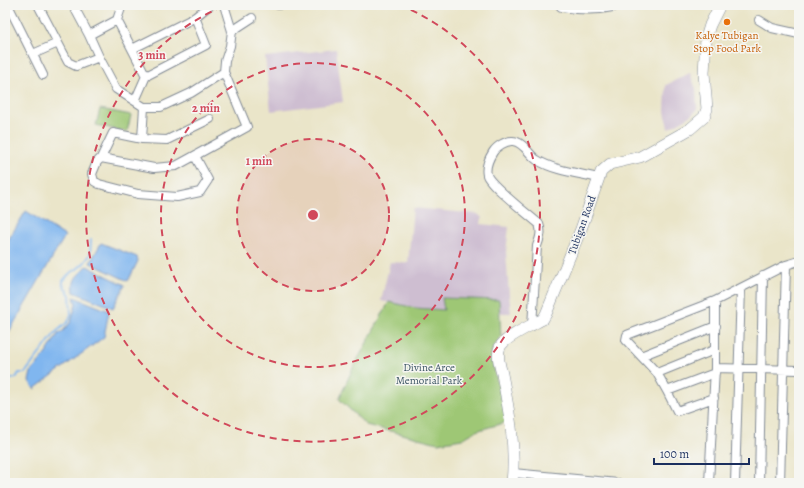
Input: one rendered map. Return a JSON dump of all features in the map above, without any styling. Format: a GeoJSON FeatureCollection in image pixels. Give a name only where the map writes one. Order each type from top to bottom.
{"type":"FeatureCollection","features":[{"type":"Feature","properties":{"kind":"main road"},"geometry":{"type":"LineString","coordinates":[[562,5],[587,8],[613,5]]}},
{"type":"Feature","properties":{"kind":"street"},"geometry":{"type":"LineString","coordinates":[[8,5],[43,75]]}},
{"type":"Feature","properties":{"kind":"street"},"geometry":{"type":"LineString","coordinates":[[38,5],[68,62],[76,66],[99,57]]}},
{"type":"Feature","properties":{"kind":"street"},"geometry":{"type":"LineString","coordinates":[[73,5],[116,89],[144,107],[161,107],[191,92],[224,72]]}},
{"type":"Feature","properties":{"kind":"street"},"geometry":{"type":"LineString","coordinates":[[89,35],[117,20],[122,5]]}},
{"type":"Feature","properties":{"kind":"street"},"geometry":{"type":"LineString","coordinates":[[132,49],[195,17],[210,5]]}},
{"type":"Feature","properties":{"kind":"street"},"geometry":{"type":"LineString","coordinates":[[101,158],[154,168],[176,166],[247,127],[224,72],[232,31],[224,5]]}},
{"type":"Feature","properties":{"kind":"street","name":"Tubigan Road"},"geometry":{"type":"LineString","coordinates":[[513,478],[511,418],[499,362],[499,349],[505,341],[543,319],[581,229],[601,172],[610,164],[640,157],[690,129],[704,117],[707,109],[704,73],[706,38],[710,25],[720,5]]}},
{"type":"Feature","properties":{"kind":"street"},"geometry":{"type":"LineString","coordinates":[[135,101],[146,76],[206,45],[195,17]]}},
{"type":"Feature","properties":{"kind":"street"},"geometry":{"type":"LineString","coordinates":[[232,31],[252,18]]}},
{"type":"Feature","properties":{"kind":"street"},"geometry":{"type":"LineString","coordinates":[[117,20],[146,76]]}},
{"type":"Feature","properties":{"kind":"street"},"geometry":{"type":"LineString","coordinates":[[759,20],[772,28],[799,34]]}},
{"type":"Feature","properties":{"kind":"street"},"geometry":{"type":"LineString","coordinates":[[33,54],[58,43]]}},
{"type":"Feature","properties":{"kind":"street"},"geometry":{"type":"LineString","coordinates":[[142,139],[144,107]]}},
{"type":"Feature","properties":{"kind":"street"},"geometry":{"type":"LineString","coordinates":[[196,156],[208,180],[200,192],[176,197],[138,194],[99,184],[94,180],[92,174],[113,133],[142,139],[167,140],[210,119]]}},
{"type":"Feature","properties":{"kind":"street"},"geometry":{"type":"LineString","coordinates":[[532,326],[537,246],[541,234],[541,228],[539,224],[490,181],[486,168],[488,160],[494,150],[504,143],[513,141],[520,143],[536,159],[553,168],[599,178]]}},
{"type":"Feature","properties":{"kind":"street"},"geometry":{"type":"LineString","coordinates":[[714,398],[677,411],[656,373],[626,340],[627,335],[715,301],[786,264],[799,261]]}},
{"type":"Feature","properties":{"kind":"street"},"geometry":{"type":"LineString","coordinates":[[780,483],[786,264]]}},
{"type":"Feature","properties":{"kind":"street"},"geometry":{"type":"LineString","coordinates":[[759,483],[760,369],[763,276]]}},
{"type":"Feature","properties":{"kind":"street"},"geometry":{"type":"LineString","coordinates":[[735,483],[741,288]]}},
{"type":"Feature","properties":{"kind":"street"},"geometry":{"type":"LineString","coordinates":[[709,483],[715,370],[715,301]]}},
{"type":"Feature","properties":{"kind":"street"},"geometry":{"type":"LineString","coordinates":[[641,356],[716,326]]}},
{"type":"Feature","properties":{"kind":"street"},"geometry":{"type":"LineString","coordinates":[[656,373],[714,350]]}},
{"type":"Feature","properties":{"kind":"street"},"geometry":{"type":"LineString","coordinates":[[667,391],[715,370],[739,368],[799,370]]}},
{"type":"Feature","properties":{"kind":"street"},"geometry":{"type":"LineString","coordinates":[[513,478],[618,483]]}},
{"type":"Feature","properties":{"kind":"shaded area"},"geometry":{"type":"Polygon","coordinates":[[[336,49],[343,102],[271,111],[265,57],[336,49]]]}},
{"type":"Feature","properties":{"kind":"shaded area"},"geometry":{"type":"Polygon","coordinates":[[[690,73],[696,89],[697,110],[687,118],[668,129],[665,111],[666,85],[690,73]]]}},
{"type":"Feature","properties":{"kind":"shaded area"},"geometry":{"type":"Polygon","coordinates":[[[413,208],[478,214],[482,218],[481,224],[509,227],[506,252],[511,313],[500,313],[499,300],[442,298],[444,310],[415,308],[381,301],[390,262],[408,263],[413,208]]]}},
{"type":"Feature","properties":{"kind":"green space"},"geometry":{"type":"Polygon","coordinates":[[[100,109],[131,115],[127,132],[96,125],[100,109]]]}},
{"type":"Feature","properties":{"kind":"green space","name":"Divine Arce Memorial Park"},"geometry":{"type":"Polygon","coordinates":[[[442,298],[499,300],[501,337],[493,348],[491,356],[507,422],[476,431],[462,439],[438,443],[366,425],[339,399],[353,368],[389,302],[415,308],[444,310],[442,298]]]}},
{"type":"Feature","properties":{"kind":"water"},"geometry":{"type":"Polygon","coordinates":[[[26,211],[65,236],[9,332],[5,330],[5,245],[26,211]]]}},
{"type":"Feature","properties":{"kind":"water"},"geometry":{"type":"Polygon","coordinates":[[[101,243],[137,257],[138,261],[128,281],[90,263],[101,243]]]}},
{"type":"Feature","properties":{"kind":"water"},"geometry":{"type":"Polygon","coordinates":[[[87,266],[125,285],[113,308],[74,292],[75,280],[87,266]]]}},
{"type":"Feature","properties":{"kind":"water"},"geometry":{"type":"Polygon","coordinates":[[[74,297],[109,311],[104,337],[34,389],[29,381],[31,372],[47,352],[58,334],[62,332],[71,322],[76,304],[74,297]]]}},
{"type":"Feature","properties":{"kind":"waterway"},"geometry":{"type":"LineString","coordinates":[[5,381],[8,378],[16,378],[19,373],[25,373],[56,332],[68,322],[71,315],[70,295],[63,285],[63,281],[69,274],[84,263],[90,255],[91,240]]}},
{"type":"Feature","properties":{"kind":"place","name":"Kalye Tubigan Stop Food Park"},"geometry":{"type":"Point","coordinates":[727,22]}}]}
